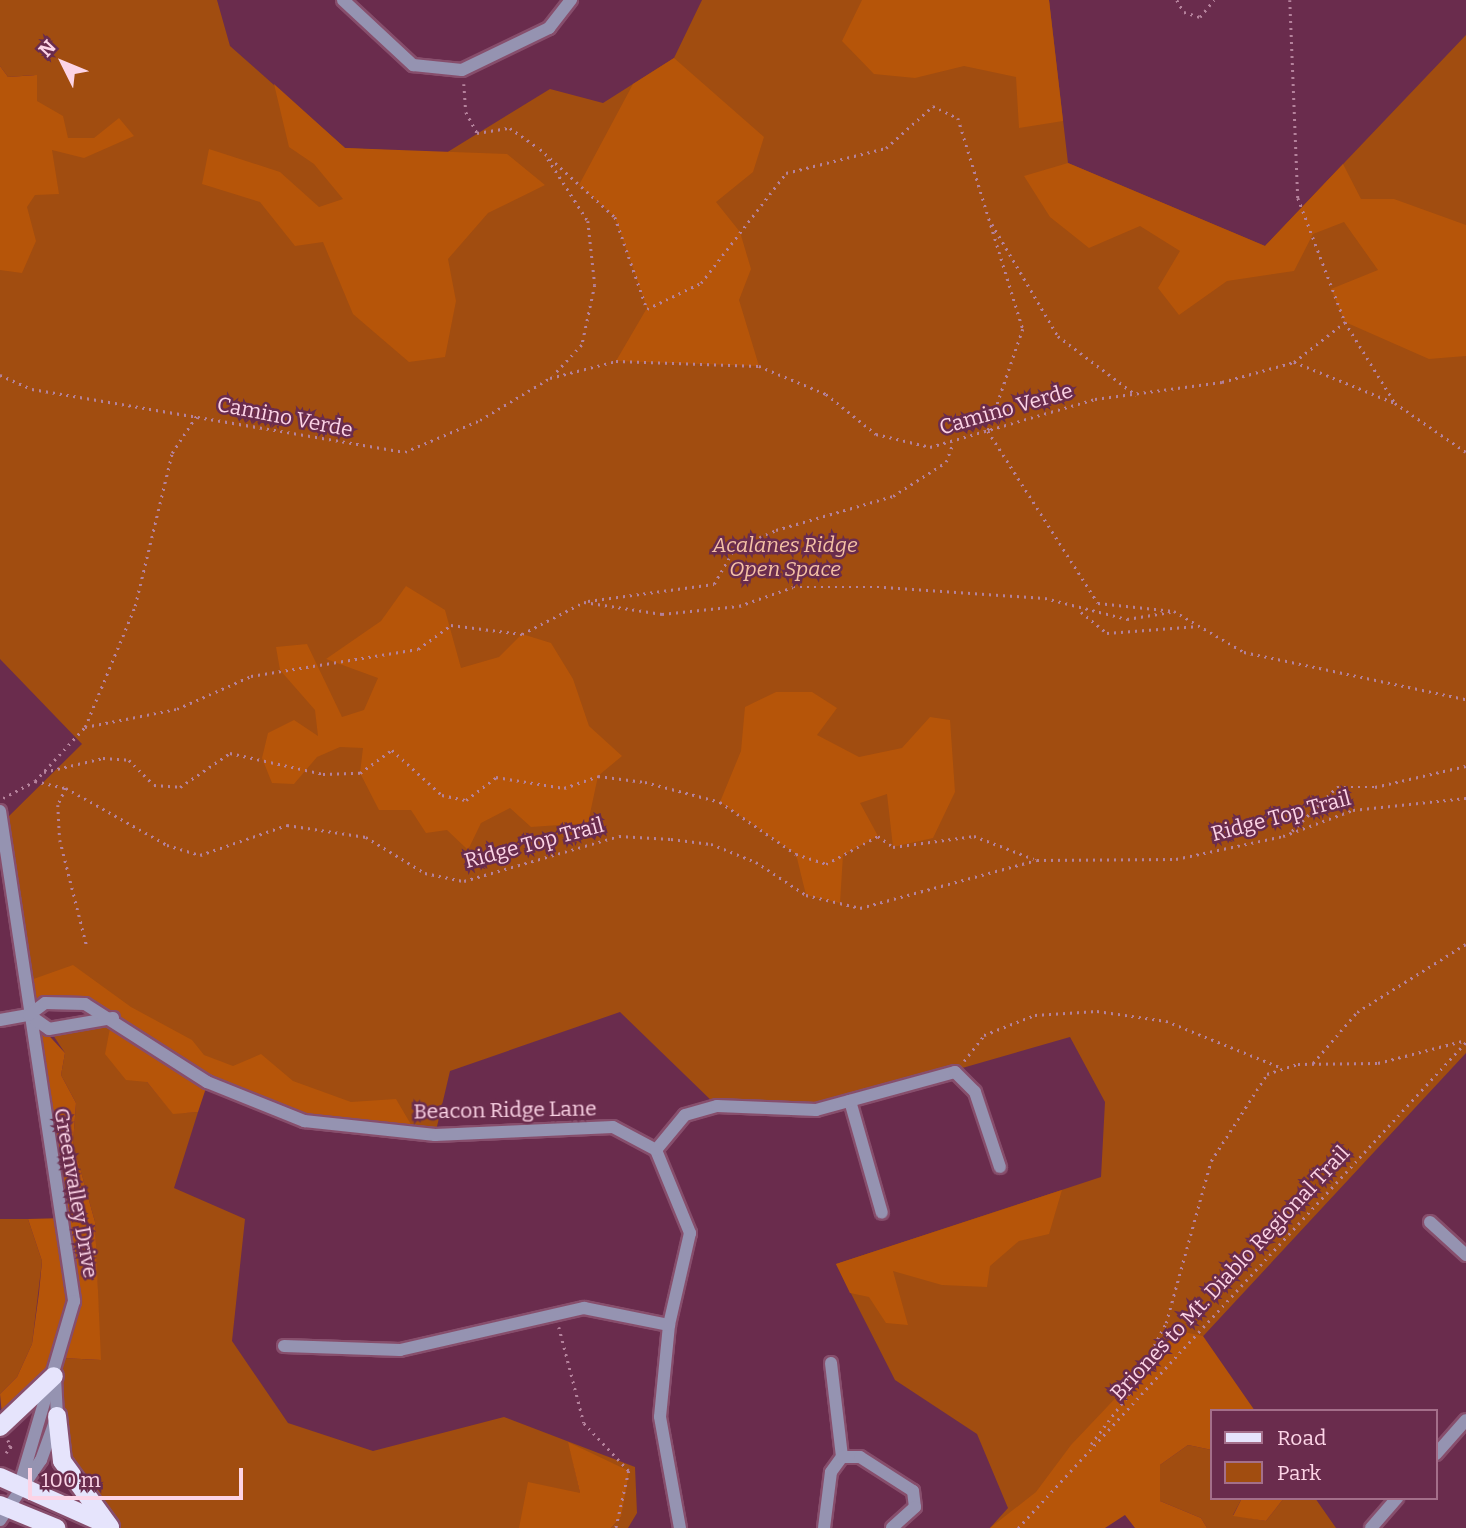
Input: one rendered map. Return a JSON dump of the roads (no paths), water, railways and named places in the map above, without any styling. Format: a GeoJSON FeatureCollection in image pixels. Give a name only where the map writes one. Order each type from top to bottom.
{"type":"FeatureCollection","features":[{"type":"Feature","properties":{"kind":"main road"},"geometry":{"type":"LineString","coordinates":[[0,1427],[54,1376]]}},
{"type":"Feature","properties":{"kind":"main road"},"geometry":{"type":"LineString","coordinates":[[57,1416],[62,1461],[111,1528]]}},
{"type":"Feature","properties":{"kind":"main road"},"geometry":{"type":"LineString","coordinates":[[0,1477],[111,1528]]}},
{"type":"Feature","properties":{"kind":"main road"},"geometry":{"type":"LineString","coordinates":[[3,1511],[56,1528]]}},
{"type":"Feature","properties":{"kind":"street"},"geometry":{"type":"LineString","coordinates":[[343,0],[413,65],[461,70],[549,28],[571,0]]}},
{"type":"Feature","properties":{"kind":"street","name":"Greenvalley Drive"},"geometry":{"type":"LineString","coordinates":[[0,811],[29,1014],[71,1251],[74,1301],[54,1376],[24,1454],[20,1484]]}},
{"type":"Feature","properties":{"kind":"street","name":"Beacon Ridge Lane"},"geometry":{"type":"LineString","coordinates":[[0,1020],[29,1014],[45,1003],[66,1002],[113,1018],[207,1082],[304,1121],[435,1135],[613,1127],[656,1150]]}},
{"type":"Feature","properties":{"kind":"street"},"geometry":{"type":"LineString","coordinates":[[29,1014],[49,1029],[113,1018]]}},
{"type":"Feature","properties":{"kind":"street"},"geometry":{"type":"LineString","coordinates":[[680,1528],[660,1417],[669,1325],[690,1233],[656,1150],[685,1115],[706,1109],[816,1110],[955,1072],[975,1092],[1000,1167]]}},
{"type":"Feature","properties":{"kind":"street"},"geometry":{"type":"LineString","coordinates":[[850,1101],[882,1213]]}},
{"type":"Feature","properties":{"kind":"street"},"geometry":{"type":"LineString","coordinates":[[1430,1222],[1466,1255]]}},
{"type":"Feature","properties":{"kind":"street"},"geometry":{"type":"LineString","coordinates":[[284,1346],[400,1350],[555,1311],[584,1308],[669,1325]]}},
{"type":"Feature","properties":{"kind":"street"},"geometry":{"type":"LineString","coordinates":[[824,1528],[831,1472],[842,1457],[831,1363]]}},
{"type":"Feature","properties":{"kind":"street","name":"Greenvalley Drive"},"geometry":{"type":"LineString","coordinates":[[3,1511],[20,1484],[41,1461],[57,1416],[54,1376]]}},
{"type":"Feature","properties":{"kind":"street"},"geometry":{"type":"LineString","coordinates":[[1438,1452],[1466,1420]]}},
{"type":"Feature","properties":{"kind":"street"},"geometry":{"type":"LineString","coordinates":[[842,1457],[860,1457],[913,1491],[915,1507],[892,1528]]}},
{"type":"Feature","properties":{"kind":"street"},"geometry":{"type":"LineString","coordinates":[[1371,1528],[1395,1500]]}},
{"type":"Feature","properties":{"kind":"park label","name":"Acalanes Ridge Open Space"},"geometry":{"type":"Point","coordinates":[785,557]}}]}
